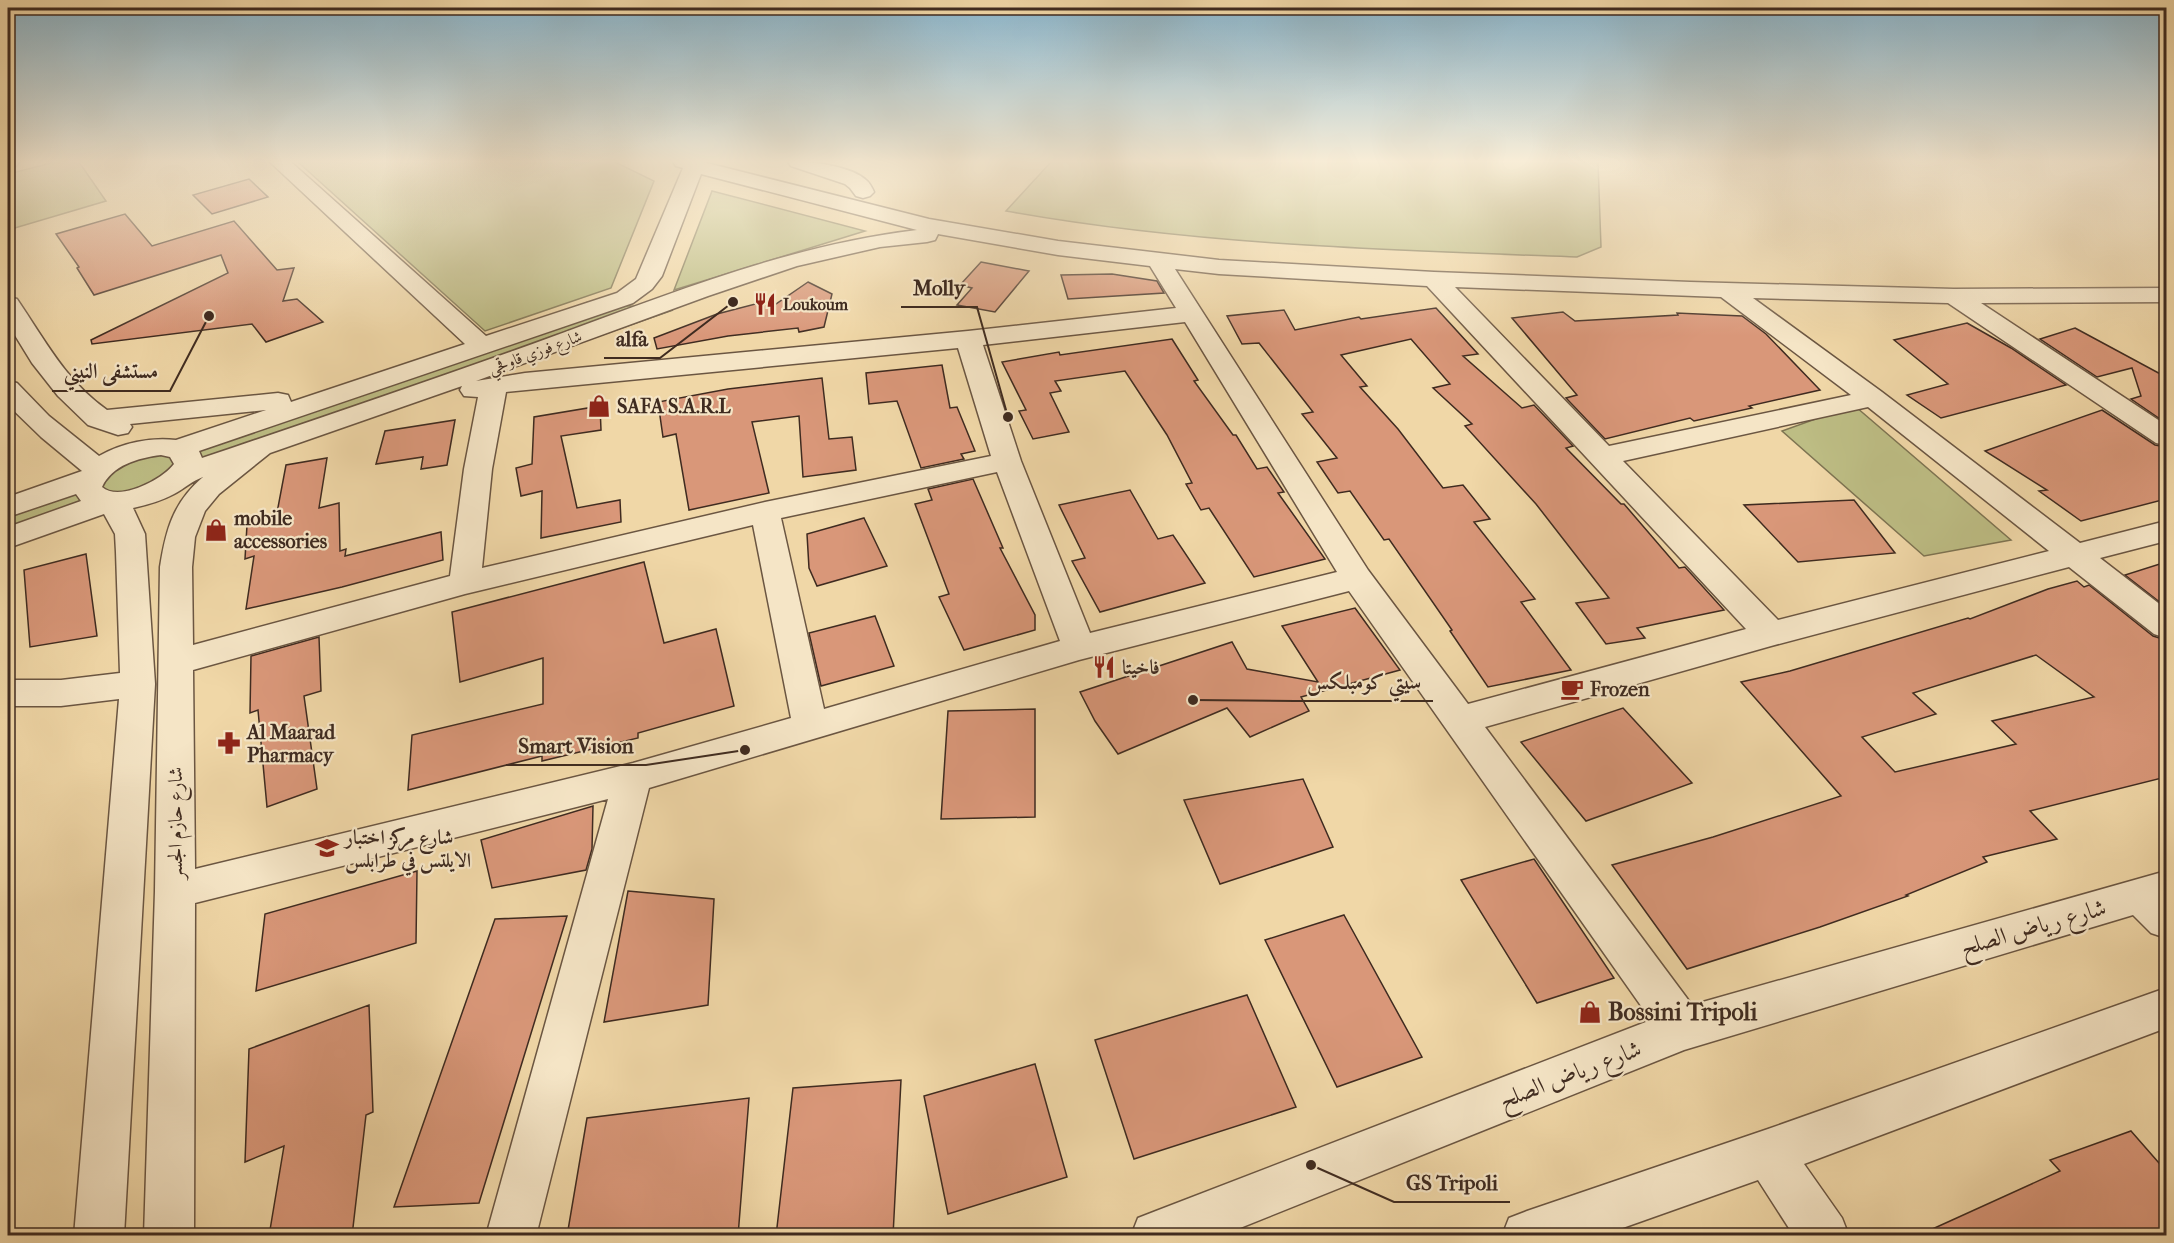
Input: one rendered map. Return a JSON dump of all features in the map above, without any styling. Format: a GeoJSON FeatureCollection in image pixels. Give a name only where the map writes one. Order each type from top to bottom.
{"type":"FeatureCollection","features":[{"type":"Feature","properties":{"kind":"street"},"geometry":{"type":"LineString","coordinates":[[344,220],[482,346]]}},
{"type":"Feature","properties":{"kind":"street","name":"شارع فوزي قاوقجي"},"geometry":{"type":"LineString","coordinates":[[174,457],[262,447],[526,355],[634,305],[650,276],[669,220]]}},
{"type":"Feature","properties":{"kind":"street"},"geometry":{"type":"LineString","coordinates":[[908,220],[961,232],[1159,261],[1257,270],[1728,290],[1954,296],[2162,298]]}},
{"type":"Feature","properties":{"kind":"street"},"geometry":{"type":"LineString","coordinates":[[991,220],[1032,229],[1143,246],[1251,256],[1638,274],[1857,278],[2166,275]]}},
{"type":"Feature","properties":{"kind":"street","name":"شارع فوزي قاوقجي"},"geometry":{"type":"LineString","coordinates":[[174,457],[333,396],[482,346],[757,271],[829,249],[885,239],[961,232]]}},
{"type":"Feature","properties":{"kind":"street"},"geometry":{"type":"LineString","coordinates":[[1159,261],[1243,399],[1357,578],[1683,1029]]}},
{"type":"Feature","properties":{"kind":"street"},"geometry":{"type":"LineString","coordinates":[[1434,279],[1600,457],[1771,634]]}},
{"type":"Feature","properties":{"kind":"street"},"geometry":{"type":"LineString","coordinates":[[1728,290],[1873,398],[2166,626]]}},
{"type":"Feature","properties":{"kind":"street"},"geometry":{"type":"LineString","coordinates":[[1954,296],[2166,437]]}},
{"type":"Feature","properties":{"kind":"street"},"geometry":{"type":"LineString","coordinates":[[8,304],[14,329],[66,390],[98,419],[174,457]]}},
{"type":"Feature","properties":{"kind":"street"},"geometry":{"type":"LineString","coordinates":[[410,396],[493,388],[525,381],[968,339],[1193,314]]}},
{"type":"Feature","properties":{"kind":"street"},"geometry":{"type":"LineString","coordinates":[[968,339],[1007,461],[1079,648]]}},
{"type":"Feature","properties":{"kind":"street"},"geometry":{"type":"LineString","coordinates":[[525,381],[526,355]]}},
{"type":"Feature","properties":{"kind":"street"},"geometry":{"type":"LineString","coordinates":[[465,583],[478,469],[493,388]]}},
{"type":"Feature","properties":{"kind":"street"},"geometry":{"type":"LineString","coordinates":[[8,389],[104,488],[130,534],[132,552],[138,684],[99,1236]]}},
{"type":"Feature","properties":{"kind":"street"},"geometry":{"type":"LineString","coordinates":[[98,419],[333,396]]}},
{"type":"Feature","properties":{"kind":"street"},"geometry":{"type":"LineString","coordinates":[[1600,457],[1873,398]]}},
{"type":"Feature","properties":{"kind":"street","name":"شارع حازم الجسر"},"geometry":{"type":"LineString","coordinates":[[169,1236],[175,891],[176,567],[184,522],[198,497],[225,473],[262,447]]}},
{"type":"Feature","properties":{"kind":"street"},"geometry":{"type":"LineString","coordinates":[[8,538],[104,488],[121,456],[174,457]]}},
{"type":"Feature","properties":{"kind":"street"},"geometry":{"type":"LineString","coordinates":[[8,507],[104,488],[154,492],[174,457]]}},
{"type":"Feature","properties":{"kind":"street"},"geometry":{"type":"LineString","coordinates":[[177,663],[465,583],[765,512],[1007,461]]}},
{"type":"Feature","properties":{"kind":"street"},"geometry":{"type":"LineString","coordinates":[[765,512],[810,725]]}},
{"type":"Feature","properties":{"kind":"street"},"geometry":{"type":"LineString","coordinates":[[1460,720],[1771,634],[2166,531]]}},
{"type":"Feature","properties":{"kind":"street"},"geometry":{"type":"LineString","coordinates":[[175,891],[633,777],[1079,648],[1219,615],[1357,578]]}},
{"type":"Feature","properties":{"kind":"street"},"geometry":{"type":"LineString","coordinates":[[8,693],[62,693],[138,684]]}},
{"type":"Feature","properties":{"kind":"street"},"geometry":{"type":"LineString","coordinates":[[511,1236],[633,777]]}},
{"type":"Feature","properties":{"kind":"street","name":"شارع رياض الصلح"},"geometry":{"type":"LineString","coordinates":[[1156,1236],[1683,1029],[2158,901]]}},
{"type":"Feature","properties":{"kind":"street"},"geometry":{"type":"LineString","coordinates":[[1527,1236],[1768,1153],[2166,1008]]}},
{"type":"Feature","properties":{"kind":"street"},"geometry":{"type":"LineString","coordinates":[[1768,1153],[1824,1236]]}},
{"type":"Feature","properties":{"kind":"green space"},"geometry":{"type":"Polygon","coordinates":[[[8,220],[42,220],[8,230],[8,220]]]}},
{"type":"Feature","properties":{"kind":"green space"},"geometry":{"type":"Polygon","coordinates":[[[362,220],[638,220],[611,288],[485,331],[362,220]]]}},
{"type":"Feature","properties":{"kind":"green space"},"geometry":{"type":"Polygon","coordinates":[[[701,220],[823,220],[865,231],[674,290],[701,220]]]}},
{"type":"Feature","properties":{"kind":"green space"},"geometry":{"type":"Polygon","coordinates":[[[1064,220],[1600,220],[1601,247],[1577,257],[1434,252],[1219,239],[1064,220]]]}},
{"type":"Feature","properties":{"kind":"green space"},"geometry":{"type":"Polygon","coordinates":[[[588,302],[673,310],[8,544],[8,503],[464,350],[588,302]]]}},
{"type":"Feature","properties":{"kind":"green space"},"geometry":{"type":"Polygon","coordinates":[[[1856,407],[2011,540],[1924,556],[1782,431],[1846,408],[1856,407]]]}},
{"type":"Feature","properties":{"kind":"building"},"geometry":{"type":"Polygon","coordinates":[[[104,220],[130,220],[152,246],[234,221],[277,270],[294,268],[283,301],[297,299],[323,322],[266,342],[252,324],[92,344],[91,340],[228,273],[221,255],[94,295],[77,268],[79,267],[56,234],[104,220]]]}},
{"type":"Feature","properties":{"kind":"building"},"geometry":{"type":"Polygon","coordinates":[[[981,262],[1029,271],[995,312],[957,305],[972,288],[960,285],[981,262]]]}},
{"type":"Feature","properties":{"kind":"building"},"geometry":{"type":"Polygon","coordinates":[[[1112,274],[1157,281],[1164,293],[1068,299],[1061,275],[1112,274]]]}},
{"type":"Feature","properties":{"kind":"building"},"geometry":{"type":"Polygon","coordinates":[[[808,282],[832,294],[824,327],[799,332],[798,328],[728,336],[657,349],[654,338],[717,314],[767,301],[770,308],[808,282]]]}},
{"type":"Feature","properties":{"kind":"building"},"geometry":{"type":"Polygon","coordinates":[[[1436,308],[1478,354],[1463,356],[1522,408],[1534,405],[1573,446],[1566,448],[1621,504],[1624,504],[1679,568],[1685,567],[1724,610],[1637,628],[1645,638],[1606,644],[1576,603],[1609,598],[1536,504],[1465,426],[1472,424],[1433,388],[1450,384],[1411,339],[1341,355],[1367,386],[1360,387],[1398,429],[1443,488],[1463,485],[1490,519],[1474,522],[1535,599],[1521,602],[1571,670],[1488,687],[1389,539],[1384,540],[1350,491],[1338,493],[1317,462],[1337,458],[1302,414],[1313,412],[1259,343],[1242,344],[1227,316],[1284,310],[1295,330],[1359,317],[1361,319],[1436,308]]]}},
{"type":"Feature","properties":{"kind":"building"},"geometry":{"type":"Polygon","coordinates":[[[1563,312],[1575,321],[1678,315],[1677,313],[1742,316],[1766,334],[1820,390],[1749,406],[1752,408],[1694,421],[1690,418],[1605,439],[1566,398],[1577,395],[1512,318],[1563,312]]]}},
{"type":"Feature","properties":{"kind":"building"},"geometry":{"type":"Polygon","coordinates":[[[1967,323],[2011,348],[2066,385],[1941,418],[1907,395],[1948,384],[1894,340],[1967,323]]]}},
{"type":"Feature","properties":{"kind":"building"},"geometry":{"type":"Polygon","coordinates":[[[2075,328],[2166,377],[2166,423],[2131,399],[2141,396],[2132,368],[2097,377],[2040,339],[2075,328]]]}},
{"type":"Feature","properties":{"kind":"building"},"geometry":{"type":"Polygon","coordinates":[[[1172,339],[1198,380],[1194,381],[1233,435],[1236,435],[1257,469],[1267,467],[1284,492],[1278,493],[1325,559],[1254,577],[1209,508],[1201,510],[1186,484],[1192,483],[1167,435],[1125,371],[1055,381],[1061,391],[1050,393],[1069,432],[1033,439],[1019,411],[1026,410],[1002,362],[1059,352],[1060,355],[1172,339]]]}},
{"type":"Feature","properties":{"kind":"building"},"geometry":{"type":"Polygon","coordinates":[[[942,365],[950,408],[957,407],[975,451],[961,454],[964,459],[921,468],[897,401],[869,404],[866,373],[942,365]]]}},
{"type":"Feature","properties":{"kind":"building"},"geometry":{"type":"Polygon","coordinates":[[[822,378],[829,439],[852,437],[856,470],[803,477],[799,416],[752,422],[769,493],[689,510],[676,434],[663,437],[658,402],[728,389],[822,378]]]}},
{"type":"Feature","properties":{"kind":"building"},"geometry":{"type":"Polygon","coordinates":[[[600,406],[601,430],[561,436],[577,508],[620,500],[621,522],[541,538],[542,491],[521,496],[516,468],[532,464],[534,417],[600,406]]]}},
{"type":"Feature","properties":{"kind":"building"},"geometry":{"type":"Polygon","coordinates":[[[2102,410],[2155,445],[2166,447],[2166,499],[2081,521],[2039,491],[2047,490],[1985,451],[2102,410]]]}},
{"type":"Feature","properties":{"kind":"building"},"geometry":{"type":"Polygon","coordinates":[[[455,420],[447,465],[421,469],[423,457],[376,464],[385,431],[455,420]]]}},
{"type":"Feature","properties":{"kind":"building"},"geometry":{"type":"Polygon","coordinates":[[[327,458],[319,508],[339,503],[340,551],[346,549],[345,556],[441,532],[443,560],[342,587],[246,609],[254,556],[245,559],[247,525],[276,518],[286,465],[327,458]]]}},
{"type":"Feature","properties":{"kind":"building"},"geometry":{"type":"Polygon","coordinates":[[[973,479],[1003,548],[1000,548],[1035,615],[1035,630],[964,650],[939,597],[949,594],[915,504],[932,500],[928,489],[973,479]]]}},
{"type":"Feature","properties":{"kind":"building"},"geometry":{"type":"Polygon","coordinates":[[[1130,490],[1158,539],[1173,535],[1205,583],[1100,612],[1072,561],[1085,558],[1059,505],[1130,490]]]}},
{"type":"Feature","properties":{"kind":"building"},"geometry":{"type":"Polygon","coordinates":[[[1854,500],[1895,553],[1798,562],[1744,505],[1854,500]]]}},
{"type":"Feature","properties":{"kind":"building"},"geometry":{"type":"Polygon","coordinates":[[[864,518],[887,566],[817,586],[809,568],[807,534],[864,518]]]}},
{"type":"Feature","properties":{"kind":"building"},"geometry":{"type":"Polygon","coordinates":[[[86,554],[97,636],[30,647],[24,570],[86,554]]]}},
{"type":"Feature","properties":{"kind":"building"},"geometry":{"type":"Polygon","coordinates":[[[644,562],[664,643],[716,629],[734,706],[638,733],[638,738],[542,761],[542,756],[408,790],[412,735],[543,704],[543,658],[460,682],[452,612],[644,562]]]}},
{"type":"Feature","properties":{"kind":"building"},"geometry":{"type":"Polygon","coordinates":[[[2166,562],[2166,607],[2125,575],[2166,562]]]}},
{"type":"Feature","properties":{"kind":"building"},"geometry":{"type":"Polygon","coordinates":[[[2077,581],[2084,587],[2089,585],[2153,636],[2166,640],[2166,777],[2030,811],[2057,839],[1983,857],[1987,862],[1906,895],[1908,896],[1820,927],[1687,969],[1612,865],[1713,837],[1841,796],[1741,682],[1790,671],[1970,619],[2048,589],[2077,581]],[[2036,655],[1913,693],[1936,714],[1862,737],[1895,772],[2016,744],[1992,721],[2094,697],[2036,655]]]}},
{"type":"Feature","properties":{"kind":"building"},"geometry":{"type":"Polygon","coordinates":[[[1355,608],[1400,670],[1301,697],[1309,711],[1250,737],[1227,708],[1118,754],[1095,721],[1080,692],[1232,642],[1247,669],[1318,682],[1282,626],[1355,608]]]}},
{"type":"Feature","properties":{"kind":"building"},"geometry":{"type":"Polygon","coordinates":[[[875,616],[894,666],[821,686],[809,633],[875,616]]]}},
{"type":"Feature","properties":{"kind":"building"},"geometry":{"type":"Polygon","coordinates":[[[319,637],[321,691],[304,696],[317,789],[267,807],[258,710],[250,713],[251,656],[319,637]]]}},
{"type":"Feature","properties":{"kind":"building"},"geometry":{"type":"Polygon","coordinates":[[[1623,708],[1692,783],[1586,821],[1521,742],[1623,708]]]}},
{"type":"Feature","properties":{"kind":"building"},"geometry":{"type":"Polygon","coordinates":[[[1035,709],[1035,817],[941,819],[948,711],[1035,709]]]}},
{"type":"Feature","properties":{"kind":"building"},"geometry":{"type":"Polygon","coordinates":[[[1303,779],[1333,847],[1220,884],[1184,800],[1303,779]]]}},
{"type":"Feature","properties":{"kind":"building"},"geometry":{"type":"Polygon","coordinates":[[[593,806],[592,849],[586,870],[492,888],[481,840],[593,806]]]}},
{"type":"Feature","properties":{"kind":"building"},"geometry":{"type":"Polygon","coordinates":[[[1534,859],[1614,978],[1537,1003],[1461,880],[1534,859]]]}},
{"type":"Feature","properties":{"kind":"building"},"geometry":{"type":"Polygon","coordinates":[[[417,871],[416,943],[256,991],[265,914],[417,871]]]}},
{"type":"Feature","properties":{"kind":"building"},"geometry":{"type":"Polygon","coordinates":[[[628,891],[714,899],[708,1005],[604,1022],[628,891]]]}},
{"type":"Feature","properties":{"kind":"building"},"geometry":{"type":"Polygon","coordinates":[[[1344,915],[1422,1057],[1337,1087],[1265,940],[1344,915]]]}},
{"type":"Feature","properties":{"kind":"building"},"geometry":{"type":"Polygon","coordinates":[[[567,916],[479,1203],[394,1207],[495,919],[567,916]]]}},
{"type":"Feature","properties":{"kind":"building"},"geometry":{"type":"Polygon","coordinates":[[[1247,995],[1296,1107],[1134,1159],[1095,1040],[1247,995]]]}},
{"type":"Feature","properties":{"kind":"building"},"geometry":{"type":"Polygon","coordinates":[[[369,1005],[373,1112],[366,1115],[352,1236],[269,1236],[284,1146],[245,1162],[249,1049],[369,1005]]]}},
{"type":"Feature","properties":{"kind":"building"},"geometry":{"type":"Polygon","coordinates":[[[1035,1064],[1067,1177],[948,1214],[924,1096],[1035,1064]]]}},
{"type":"Feature","properties":{"kind":"building"},"geometry":{"type":"Polygon","coordinates":[[[901,1080],[893,1236],[776,1236],[793,1088],[901,1080]]]}},
{"type":"Feature","properties":{"kind":"building"},"geometry":{"type":"Polygon","coordinates":[[[749,1098],[738,1236],[567,1236],[587,1118],[749,1098]]]}},
{"type":"Feature","properties":{"kind":"building"},"geometry":{"type":"Polygon","coordinates":[[[2131,1131],[2166,1171],[2166,1236],[1917,1236],[2060,1171],[2050,1160],[2131,1131]]]}},
{"type":"Feature","properties":{"kind":"place","name":"alfa"},"geometry":{"type":"Point","coordinates":[733,302]}},
{"type":"Feature","properties":{"kind":"place","name":"Loukoum"},"geometry":{"type":"Point","coordinates":[765,304]}},
{"type":"Feature","properties":{"kind":"place","name":"مستشفى النيني"},"geometry":{"type":"Point","coordinates":[209,316]}},
{"type":"Feature","properties":{"kind":"place","name":"SAFA S.A.R.L"},"geometry":{"type":"Point","coordinates":[599,406]}},
{"type":"Feature","properties":{"kind":"place","name":"Molly"},"geometry":{"type":"Point","coordinates":[1008,417]}},
{"type":"Feature","properties":{"kind":"place","name":"mobile accessories"},"geometry":{"type":"Point","coordinates":[216,530]}},
{"type":"Feature","properties":{"kind":"place","name":"فاخيتا"},"geometry":{"type":"Point","coordinates":[1104,667]}},
{"type":"Feature","properties":{"kind":"place","name":"Frozen"},"geometry":{"type":"Point","coordinates":[1572,689]}},
{"type":"Feature","properties":{"kind":"place","name":"سيتي كومبلكس"},"geometry":{"type":"Point","coordinates":[1193,700]}},
{"type":"Feature","properties":{"kind":"place","name":"Al Maarad Pharmacy"},"geometry":{"type":"Point","coordinates":[229,743]}},
{"type":"Feature","properties":{"kind":"place","name":"Smart Vision"},"geometry":{"type":"Point","coordinates":[745,750]}},
{"type":"Feature","properties":{"kind":"place","name":"شارع مركز اختبار الايلتس في طرابلس"},"geometry":{"type":"Point","coordinates":[327,848]}},
{"type":"Feature","properties":{"kind":"place","name":"Bossini Tripoli"},"geometry":{"type":"Point","coordinates":[1590,1012]}},
{"type":"Feature","properties":{"kind":"place","name":"GS Tripoli"},"geometry":{"type":"Point","coordinates":[1311,1165]}}]}
